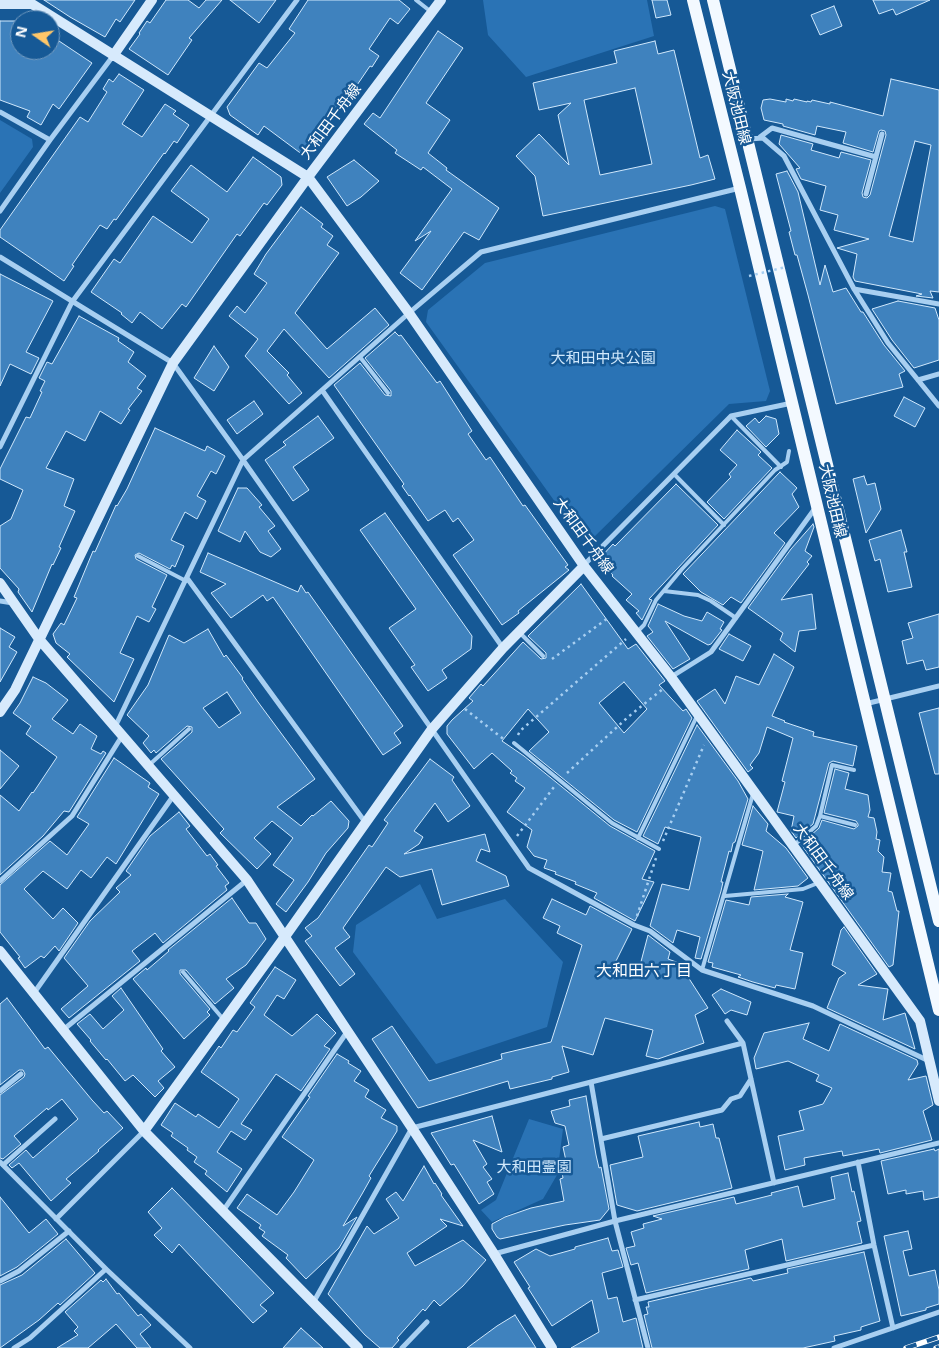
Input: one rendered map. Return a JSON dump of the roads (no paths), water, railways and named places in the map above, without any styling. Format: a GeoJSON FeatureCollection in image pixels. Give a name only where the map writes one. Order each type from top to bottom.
{"type":"FeatureCollection","features":[{"type":"Feature","properties":{"kind":"main road","name":"大阪池田線"},"geometry":{"type":"LineString","coordinates":[[693,0],[792,403],[798,444],[816,506],[939,1010]]}},
{"type":"Feature","properties":{"kind":"main road","name":"大阪池田線"},"geometry":{"type":"LineString","coordinates":[[713,0],[754,138],[885,699],[939,921]]}},
{"type":"Feature","properties":{"kind":"street"},"geometry":{"type":"LineString","coordinates":[[0,211],[152,0]]}},
{"type":"Feature","properties":{"kind":"street"},"geometry":{"type":"LineString","coordinates":[[0,447],[72,302],[297,0]]}},
{"type":"Feature","properties":{"kind":"street","name":"大和田千舟線"},"geometry":{"type":"LineString","coordinates":[[441,0],[308,177],[409,313],[584,566],[698,714],[920,1021],[939,1101]]}},
{"type":"Feature","properties":{"kind":"street"},"geometry":{"type":"LineString","coordinates":[[0,4],[33,2],[113,56],[308,177],[174,363],[15,690],[0,712]]}},
{"type":"Feature","properties":{"kind":"street"},"geometry":{"type":"LineString","coordinates":[[0,112],[50,140]]}},
{"type":"Feature","properties":{"kind":"street"},"geometry":{"type":"LineString","coordinates":[[754,138],[772,128],[876,157]]}},
{"type":"Feature","properties":{"kind":"street"},"geometry":{"type":"LineString","coordinates":[[866,194],[882,134]]}},
{"type":"Feature","properties":{"kind":"street"},"geometry":{"type":"LineString","coordinates":[[754,138],[767,140],[784,156],[854,289],[888,343],[939,406]]}},
{"type":"Feature","properties":{"kind":"street"},"geometry":{"type":"LineString","coordinates":[[115,728],[243,460],[409,313],[482,252],[740,188]]}},
{"type":"Feature","properties":{"kind":"street"},"geometry":{"type":"LineString","coordinates":[[0,257],[174,363],[529,868],[634,925],[650,931],[702,970],[813,1006],[930,1061]]}},
{"type":"Feature","properties":{"kind":"street"},"geometry":{"type":"LineString","coordinates":[[854,289],[939,304]]}},
{"type":"Feature","properties":{"kind":"street"},"geometry":{"type":"LineString","coordinates":[[918,380],[939,374]]}},
{"type":"Feature","properties":{"kind":"street"},"geometry":{"type":"LineString","coordinates":[[322,390],[503,648]]}},
{"type":"Feature","properties":{"kind":"street"},"geometry":{"type":"LineString","coordinates":[[56,1219],[144,1131],[432,729],[503,648],[731,416],[792,403]]}},
{"type":"Feature","properties":{"kind":"street"},"geometry":{"type":"LineString","coordinates":[[672,679],[711,652],[816,506]]}},
{"type":"Feature","properties":{"kind":"street"},"geometry":{"type":"LineString","coordinates":[[186,579],[366,822]]}},
{"type":"Feature","properties":{"kind":"street"},"geometry":{"type":"LineString","coordinates":[[0,583],[39,639],[247,880],[412,1128],[494,1254],[552,1348]]}},
{"type":"Feature","properties":{"kind":"street"},"geometry":{"type":"LineString","coordinates":[[0,601],[14,603]]}},
{"type":"Feature","properties":{"kind":"street"},"geometry":{"type":"LineString","coordinates":[[864,704],[939,686]]}},
{"type":"Feature","properties":{"kind":"street"},"geometry":{"type":"LineString","coordinates":[[0,881],[72,816],[122,736]]}},
{"type":"Feature","properties":{"kind":"street"},"geometry":{"type":"LineString","coordinates":[[33,994],[174,795]]}},
{"type":"Feature","properties":{"kind":"street"},"geometry":{"type":"LineString","coordinates":[[63,1030],[247,880]]}},
{"type":"Feature","properties":{"kind":"street"},"geometry":{"type":"LineString","coordinates":[[0,952],[144,1131],[358,1348]]}},
{"type":"Feature","properties":{"kind":"street"},"geometry":{"type":"LineString","coordinates":[[727,1021],[743,1043],[774,1182]]}},
{"type":"Feature","properties":{"kind":"street"},"geometry":{"type":"LineString","coordinates":[[223,1211],[347,1032]]}},
{"type":"Feature","properties":{"kind":"street"},"geometry":{"type":"LineString","coordinates":[[313,1303],[412,1128],[743,1043]]}},
{"type":"Feature","properties":{"kind":"street"},"geometry":{"type":"LineString","coordinates":[[0,1091],[21,1074]]}},
{"type":"Feature","properties":{"kind":"street"},"geometry":{"type":"LineString","coordinates":[[601,1140],[722,1110],[730,1099],[740,1096],[751,1079]]}},
{"type":"Feature","properties":{"kind":"street"},"geometry":{"type":"LineString","coordinates":[[591,1082],[615,1221],[648,1348]]}},
{"type":"Feature","properties":{"kind":"street"},"geometry":{"type":"LineString","coordinates":[[55,1119],[2,1163],[106,1269],[190,1348]]}},
{"type":"Feature","properties":{"kind":"street"},"geometry":{"type":"LineString","coordinates":[[494,1254],[615,1221],[939,1143]]}},
{"type":"Feature","properties":{"kind":"street"},"geometry":{"type":"LineString","coordinates":[[858,1162],[893,1328]]}},
{"type":"Feature","properties":{"kind":"street"},"geometry":{"type":"LineString","coordinates":[[0,1281],[19,1271],[68,1231]]}},
{"type":"Feature","properties":{"kind":"street"},"geometry":{"type":"LineString","coordinates":[[635,1300],[874,1245]]}},
{"type":"Feature","properties":{"kind":"street"},"geometry":{"type":"LineString","coordinates":[[14,1348],[30,1338],[106,1269]]}},
{"type":"Feature","properties":{"kind":"street"},"geometry":{"type":"LineString","coordinates":[[834,1348],[939,1312]]}},
{"type":"Feature","properties":{"kind":"street"},"geometry":{"type":"LineString","coordinates":[[402,1348],[427,1322]]}},
{"type":"Feature","properties":{"kind":"lane"},"geometry":{"type":"LineString","coordinates":[[416,0],[432,12]]}},
{"type":"Feature","properties":{"kind":"lane"},"geometry":{"type":"LineString","coordinates":[[360,357],[388,393]]}},
{"type":"Feature","properties":{"kind":"lane"},"geometry":{"type":"LineString","coordinates":[[731,416],[781,467]]}},
{"type":"Feature","properties":{"kind":"lane"},"geometry":{"type":"LineString","coordinates":[[636,633],[644,625],[656,600],[724,525],[787,462],[788,450]]}},
{"type":"Feature","properties":{"kind":"lane"},"geometry":{"type":"LineString","coordinates":[[674,474],[724,525]]}},
{"type":"Feature","properties":{"kind":"lane"},"geometry":{"type":"LineString","coordinates":[[138,556],[186,579]]}},
{"type":"Feature","properties":{"kind":"lane"},"geometry":{"type":"LineString","coordinates":[[664,591],[698,595],[712,601],[736,618]]}},
{"type":"Feature","properties":{"kind":"lane"},"geometry":{"type":"LineString","coordinates":[[519,633],[543,656]]}},
{"type":"Feature","properties":{"kind":"lane"},"geometry":{"type":"LineString","coordinates":[[638,838],[698,714]]}},
{"type":"Feature","properties":{"kind":"lane"},"geometry":{"type":"LineString","coordinates":[[148,766],[189,729]]}},
{"type":"Feature","properties":{"kind":"lane"},"geometry":{"type":"LineString","coordinates":[[514,743],[612,823],[659,849]]}},
{"type":"Feature","properties":{"kind":"lane"},"geometry":{"type":"LineString","coordinates":[[793,846],[816,826],[832,765],[854,770]]}},
{"type":"Feature","properties":{"kind":"lane"},"geometry":{"type":"LineString","coordinates":[[702,970],[754,792]]}},
{"type":"Feature","properties":{"kind":"lane"},"geometry":{"type":"LineString","coordinates":[[820,816],[855,825]]}},
{"type":"Feature","properties":{"kind":"lane"},"geometry":{"type":"LineString","coordinates":[[725,896],[803,889],[819,882]]}},
{"type":"Feature","properties":{"kind":"lane"},"geometry":{"type":"LineString","coordinates":[[183,972],[224,1020]]}},
{"type":"Feature","properties":{"kind":"railway"},"geometry":{"type":"LineString","coordinates":[[906,1348],[939,1337]]}},
{"type":"Feature","properties":{"kind":"district","name":"大和田六丁目"},"geometry":{"type":"Point","coordinates":[644,971]}},
{"type":"Feature","properties":{"kind":"park label","name":"大和田中央公園"},"geometry":{"type":"Point","coordinates":[603,359]}},
{"type":"Feature","properties":{"kind":"park label","name":"大和田霊園"},"geometry":{"type":"Point","coordinates":[534,1168]}}]}
